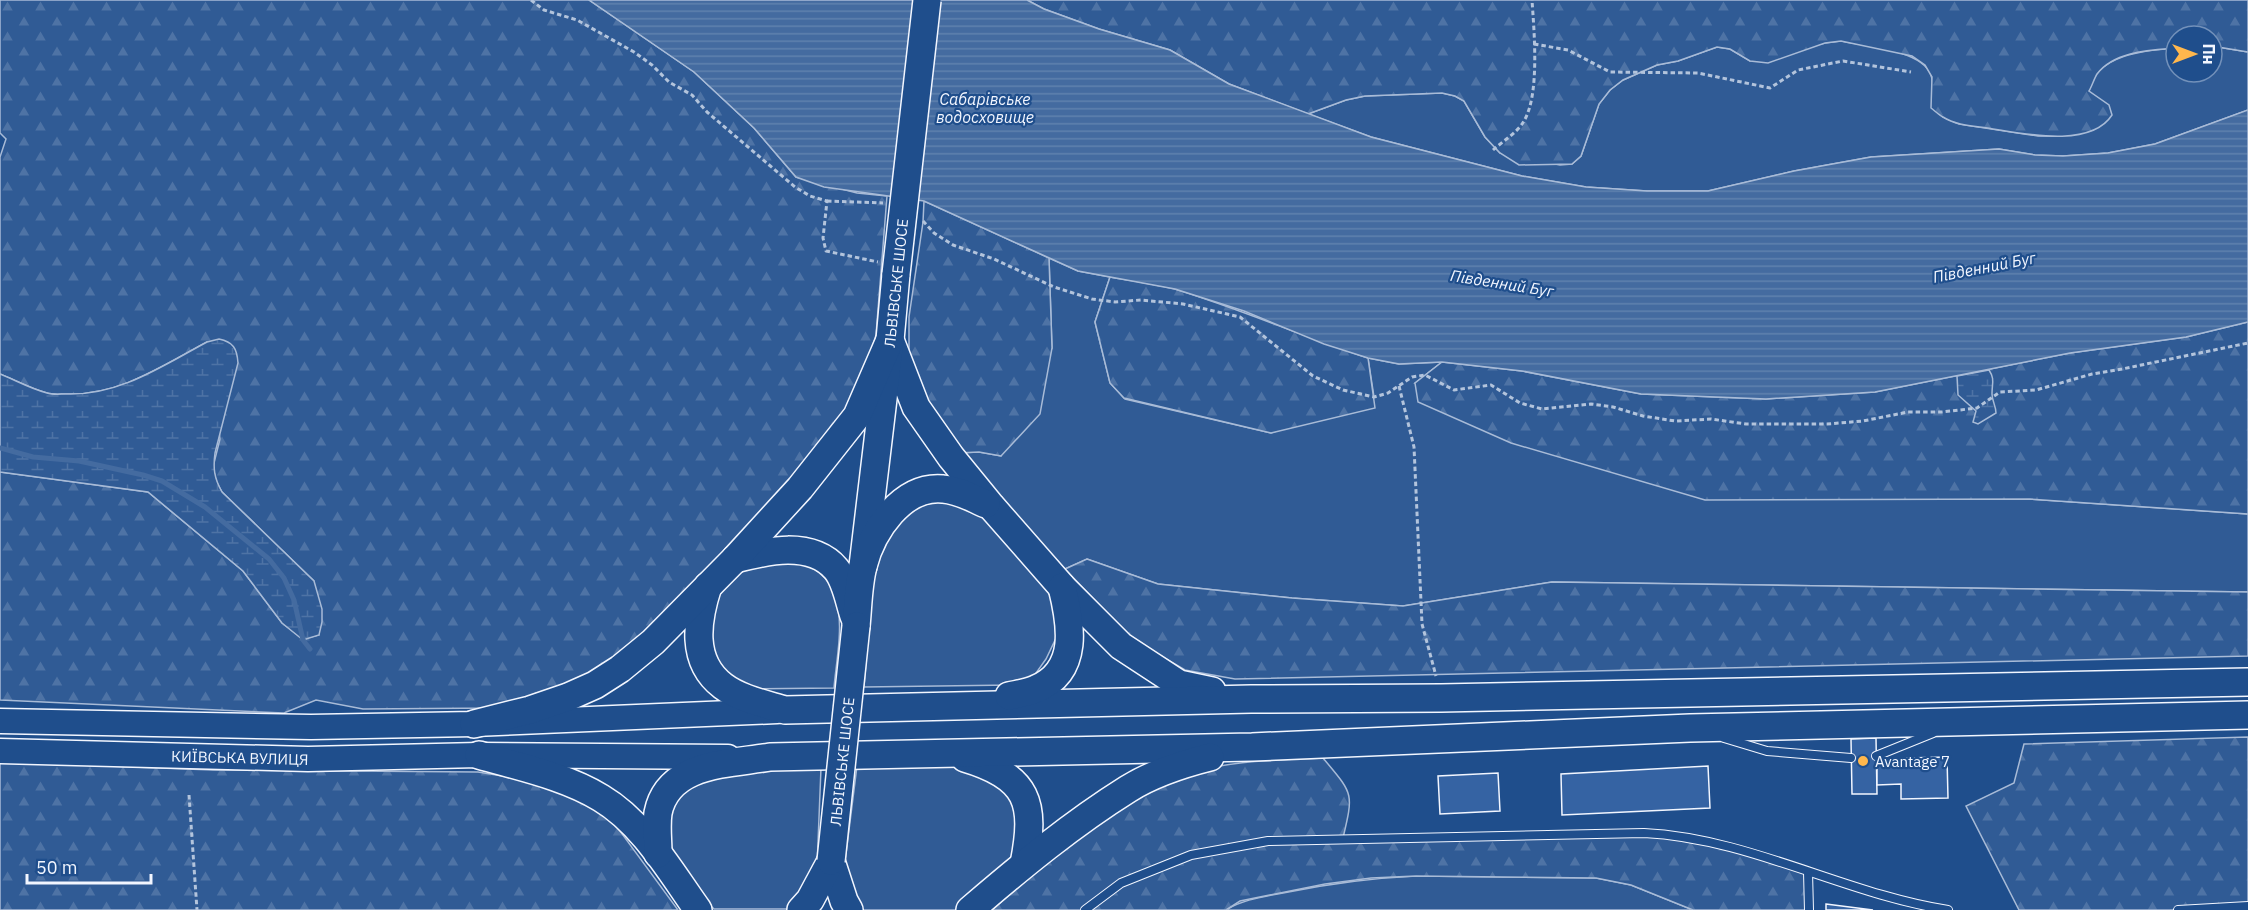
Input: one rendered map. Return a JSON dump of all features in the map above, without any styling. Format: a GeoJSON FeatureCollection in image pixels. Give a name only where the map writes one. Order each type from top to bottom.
{"type":"FeatureCollection","features":[{"type":"Feature","properties":{"kind":"highway","name":"ЛЬВІВСЬКЕ ШОСЕ"},"geometry":{"type":"LineString","coordinates":[[825,910],[862,566],[890,340],[889,268],[927,0]]}},
{"type":"Feature","properties":{"kind":"highway"},"geometry":{"type":"LineString","coordinates":[[890,340],[916,407],[951,457],[1062,586],[1120,646],[1179,684],[1251,699]]}},
{"type":"Feature","properties":{"kind":"highway"},"geometry":{"type":"LineString","coordinates":[[474,724],[530,710],[595,685],[620,669],[653,642],[735,559],[800,488],[857,416],[890,340]]}},
{"type":"Feature","properties":{"kind":"highway"},"geometry":{"type":"LineString","coordinates":[[862,566],[883,521],[902,502],[914,495],[928,490],[957,491],[991,506]]}},
{"type":"Feature","properties":{"kind":"highway"},"geometry":{"type":"LineString","coordinates":[[735,559],[767,550],[793,549],[818,556],[836,568],[845,587],[856,626]]}},
{"type":"Feature","properties":{"kind":"highway"},"geometry":{"type":"LineString","coordinates":[[708,586],[699,612],[698,633],[706,665],[724,687],[785,710],[1251,699],[1441,698],[2248,682]]}},
{"type":"Feature","properties":{"kind":"highway"},"geometry":{"type":"LineString","coordinates":[[961,706],[1035,690],[1046,684],[1058,672],[1066,658],[1071,630],[1062,586]]}},
{"type":"Feature","properties":{"kind":"highway"},"geometry":{"type":"LineString","coordinates":[[658,854],[658,812],[675,783],[686,774],[698,769],[770,757],[1252,747],[1690,728],[2248,715]]}},
{"type":"Feature","properties":{"kind":"highway"},"geometry":{"type":"LineString","coordinates":[[970,910],[1024,864],[1130,788],[1183,764],[1252,747]]}},
{"type":"Feature","properties":{"kind":"highway"},"geometry":{"type":"LineString","coordinates":[[950,754],[992,768],[1010,779],[1020,789],[1026,801],[1030,833],[1024,864]]}},
{"type":"Feature","properties":{"kind":"highway"},"geometry":{"type":"LineString","coordinates":[[479,756],[562,780],[603,799],[640,832],[698,910]]}},
{"type":"Feature","properties":{"kind":"highway"},"geometry":{"type":"LineString","coordinates":[[801,910],[810,900],[831,861]]}},
{"type":"Feature","properties":{"kind":"highway"},"geometry":{"type":"LineString","coordinates":[[831,861],[844,902],[849,910]]}},
{"type":"Feature","properties":{"kind":"main road","name":"КИЇВСЬКА ВУЛИЦЯ"},"geometry":{"type":"LineString","coordinates":[[0,721],[312,727],[474,724],[785,710]]}},
{"type":"Feature","properties":{"kind":"main road","name":"КИЇВСЬКА ВУЛИЦЯ"},"geometry":{"type":"LineString","coordinates":[[0,751],[308,759],[479,756],[770,757]]}},
{"type":"Feature","properties":{"kind":"lane"},"geometry":{"type":"LineString","coordinates":[[1876,756],[1965,721]]}},
{"type":"Feature","properties":{"kind":"lane"},"geometry":{"type":"LineString","coordinates":[[1690,728],[1767,751],[1851,758]]}},
{"type":"Feature","properties":{"kind":"lane"},"geometry":{"type":"LineString","coordinates":[[1085,910],[1121,883],[1191,855],[1268,841],[1666,834],[1731,847],[1874,894],[1948,910]]}},
{"type":"Feature","properties":{"kind":"lane"},"geometry":{"type":"LineString","coordinates":[[1808,872],[1809,910]]}},
{"type":"Feature","properties":{"kind":"lane"},"geometry":{"type":"LineString","coordinates":[[2178,910],[2248,906]]}},
{"type":"Feature","properties":{"kind":"path"},"geometry":{"type":"LineString","coordinates":[[531,0],[544,10],[577,20],[634,52],[652,65],[669,82],[693,95],[707,112],[795,188],[827,201],[889,204]]}},
{"type":"Feature","properties":{"kind":"path"},"geometry":{"type":"LineString","coordinates":[[1493,150],[1523,123],[1529,110],[1534,44],[1532,0]]}},
{"type":"Feature","properties":{"kind":"path"},"geometry":{"type":"LineString","coordinates":[[1534,44],[1568,50],[1610,72],[1698,73],[1770,88],[1798,70],[1843,61],[1911,72]]}},
{"type":"Feature","properties":{"kind":"path"},"geometry":{"type":"LineString","coordinates":[[827,201],[823,238],[826,251],[889,268]]}},
{"type":"Feature","properties":{"kind":"path"},"geometry":{"type":"LineString","coordinates":[[924,215],[923,222],[933,233],[953,245],[994,259],[1054,287],[1092,299],[1183,304],[1240,317],[1313,376],[1343,390],[1374,397],[1388,393],[1412,377],[1425,375],[1454,390],[1491,385],[1520,403],[1542,409],[1591,404],[1612,407],[1643,417],[1675,421],[1711,419],[1746,424],[1827,424],[1863,421],[1908,412],[1942,412],[1977,408],[2000,392],[2036,390],[2092,374],[2248,343]]}},
{"type":"Feature","properties":{"kind":"path"},"geometry":{"type":"LineString","coordinates":[[1399,385],[1414,447],[1422,624],[1441,698]]}},
{"type":"Feature","properties":{"kind":"path"},"geometry":{"type":"LineString","coordinates":[[189,795],[197,910]]}},
{"type":"Feature","properties":{"kind":"green space"},"geometry":{"type":"Polygon","coordinates":[[[0,0],[589,0],[694,72],[754,128],[796,177],[857,193],[887,196],[876,335],[864,374],[847,415],[691,594],[591,677],[496,708],[363,709],[316,700],[284,713],[0,700],[0,472],[148,492],[243,571],[282,623],[303,639],[319,635],[314,581],[222,492],[216,481],[213,467],[220,439],[207,342],[140,378],[104,390],[85,393],[49,394],[0,374],[0,157],[6,139],[0,133],[0,0]]]}},
{"type":"Feature","properties":{"kind":"green space"},"geometry":{"type":"Polygon","coordinates":[[[1027,0],[2248,0],[2248,52],[2224,48],[2224,24],[2164,24],[2164,49],[2123,56],[2104,66],[2097,74],[2089,91],[2109,105],[2112,115],[2102,125],[2089,132],[2057,136],[2022,134],[1967,125],[1943,117],[1931,108],[1932,77],[1925,65],[1912,56],[1841,41],[1825,43],[1768,63],[1750,61],[1730,49],[1717,47],[1678,61],[1657,65],[1623,80],[1610,90],[1599,104],[1581,156],[1572,164],[1519,165],[1500,153],[1485,137],[1464,101],[1455,96],[1442,93],[1365,96],[1346,100],[1308,114],[1229,84],[1170,50],[1099,29],[1044,9],[1027,0]]]}},
{"type":"Feature","properties":{"kind":"green space"},"geometry":{"type":"Polygon","coordinates":[[[1841,41],[1878,47],[1917,60],[1926,67],[1931,75],[1932,108],[1943,117],[1959,124],[2038,136],[2057,136],[2093,130],[2089,92],[2093,79],[2101,69],[2124,57],[2164,49],[2164,84],[2224,84],[2224,48],[2248,52],[2248,110],[2155,144],[2108,153],[2035,155],[1999,149],[1871,157],[1794,171],[1708,191],[1647,191],[1586,187],[1522,176],[1371,137],[1308,114],[1346,100],[1365,96],[1442,93],[1464,101],[1485,137],[1500,153],[1560,165],[1572,164],[1581,156],[1599,104],[1610,90],[1623,80],[1657,65],[1678,61],[1717,47],[1730,49],[1750,61],[1841,41]]]}},
{"type":"Feature","properties":{"kind":"green space"},"geometry":{"type":"Polygon","coordinates":[[[924,201],[1049,258],[1052,348],[1040,414],[1001,456],[979,452],[957,453],[924,403],[909,352],[909,317],[924,201]]]}},
{"type":"Feature","properties":{"kind":"green space"},"geometry":{"type":"Polygon","coordinates":[[[1049,258],[1078,271],[1110,277],[1095,322],[1110,383],[1125,399],[1271,433],[1374,397],[1368,358],[1399,364],[1442,362],[1415,383],[2030,499],[2248,514],[2248,592],[1552,582],[1403,606],[1292,598],[1158,584],[1087,559],[1065,569],[957,453],[979,452],[1001,456],[1052,348],[1049,258]]]}},
{"type":"Feature","properties":{"kind":"green space"},"geometry":{"type":"Polygon","coordinates":[[[1110,277],[1178,290],[1368,358],[1375,408],[1271,433],[1124,398],[1110,383],[1095,322],[1110,277]]]}},
{"type":"Feature","properties":{"kind":"green space"},"geometry":{"type":"Polygon","coordinates":[[[2248,322],[2248,514],[2030,499],[1705,500],[1511,443],[1418,402],[1415,383],[1442,362],[1522,371],[1641,394],[1766,399],[1875,392],[2070,353],[2186,337],[2248,322]]]}},
{"type":"Feature","properties":{"kind":"green space"},"geometry":{"type":"Polygon","coordinates":[[[219,339],[233,346],[237,353],[238,363],[215,453],[216,477],[222,492],[314,581],[322,609],[322,622],[319,635],[303,640],[282,623],[243,571],[148,492],[0,472],[0,374],[49,394],[104,390],[140,378],[207,342],[219,339]]]}},
{"type":"Feature","properties":{"kind":"green space"},"geometry":{"type":"Polygon","coordinates":[[[1989,370],[1993,379],[1992,397],[1996,413],[1978,424],[1973,422],[1976,411],[1958,395],[1957,376],[1989,370]]]}},
{"type":"Feature","properties":{"kind":"green space"},"geometry":{"type":"Polygon","coordinates":[[[936,501],[952,502],[981,515],[1049,582],[1056,598],[1057,636],[1046,659],[1034,676],[1012,685],[864,687],[874,567],[880,546],[903,514],[920,505],[936,501]]]}},
{"type":"Feature","properties":{"kind":"green space"},"geometry":{"type":"Polygon","coordinates":[[[1087,559],[1158,584],[1292,598],[1403,606],[1552,582],[2248,592],[2248,656],[1235,679],[1185,670],[1132,639],[1065,569],[1087,559]]]}},
{"type":"Feature","properties":{"kind":"green space"},"geometry":{"type":"Polygon","coordinates":[[[771,560],[795,562],[808,566],[822,575],[832,588],[839,620],[834,688],[751,689],[724,670],[714,655],[708,640],[712,605],[722,587],[737,572],[771,560]]]}},
{"type":"Feature","properties":{"kind":"green space"},"geometry":{"type":"Polygon","coordinates":[[[2248,737],[2248,905],[2172,910],[2019,910],[1966,806],[2014,783],[2024,744],[2248,737]]]}},
{"type":"Feature","properties":{"kind":"green space"},"geometry":{"type":"Polygon","coordinates":[[[1323,758],[1340,779],[1348,794],[1349,811],[1343,838],[1644,833],[1689,837],[1808,872],[1809,910],[1693,910],[1631,885],[1596,878],[1416,876],[1371,878],[1325,884],[1240,901],[1226,910],[992,910],[1093,825],[1150,790],[1179,777],[1223,765],[1323,758]]]}},
{"type":"Feature","properties":{"kind":"green space"},"geometry":{"type":"Polygon","coordinates":[[[0,762],[213,770],[478,772],[514,778],[558,791],[609,816],[678,910],[0,910],[0,762]]]}},
{"type":"Feature","properties":{"kind":"green space"},"geometry":{"type":"Polygon","coordinates":[[[967,765],[1019,798],[1023,851],[958,910],[855,910],[844,870],[857,766],[967,765]]]}},
{"type":"Feature","properties":{"kind":"green space"},"geometry":{"type":"Polygon","coordinates":[[[821,768],[817,867],[790,909],[714,909],[700,895],[674,857],[669,841],[672,806],[684,788],[713,772],[821,768]]]}},
{"type":"Feature","properties":{"kind":"green space"},"geometry":{"type":"Polygon","coordinates":[[[1416,876],[1596,878],[1631,885],[1693,910],[1226,910],[1254,899],[1333,884],[1416,876]]]}},
{"type":"Feature","properties":{"kind":"water"},"geometry":{"type":"Polygon","coordinates":[[[589,0],[1027,0],[1044,9],[1099,29],[1170,50],[1229,84],[1371,137],[1522,176],[1586,187],[1647,191],[1708,191],[1794,171],[1871,157],[1999,149],[2035,155],[2108,153],[2155,144],[2248,110],[2248,322],[2186,337],[2070,353],[1875,392],[1766,399],[1641,394],[1522,371],[1442,362],[1399,364],[1368,358],[1324,344],[1244,311],[1175,289],[1078,271],[924,201],[824,187],[796,177],[754,128],[694,72],[589,0]]]}},
{"type":"Feature","properties":{"kind":"building"},"geometry":{"type":"Polygon","coordinates":[[[1876,738],[1877,794],[1852,794],[1851,739],[1876,738]]]}},
{"type":"Feature","properties":{"kind":"building"},"geometry":{"type":"Polygon","coordinates":[[[1947,757],[1948,798],[1901,799],[1901,784],[1877,785],[1877,764],[1907,764],[1907,758],[1947,757]]]}},
{"type":"Feature","properties":{"kind":"building"},"geometry":{"type":"Polygon","coordinates":[[[1708,766],[1710,808],[1562,815],[1561,774],[1708,766]]]}},
{"type":"Feature","properties":{"kind":"building"},"geometry":{"type":"Polygon","coordinates":[[[1498,773],[1500,811],[1440,814],[1438,776],[1498,773]]]}},
{"type":"Feature","properties":{"kind":"building"},"geometry":{"type":"Polygon","coordinates":[[[1826,904],[1873,910],[1826,910],[1826,904]]]}},
{"type":"Feature","properties":{"kind":"waterway"},"geometry":{"type":"LineString","coordinates":[[0,448],[33,457],[79,461],[143,475],[162,481],[205,507],[269,559],[284,578],[294,600],[303,640],[310,649]]}},
{"type":"Feature","properties":{"kind":"place","name":"Avantage 7"},"geometry":{"type":"Point","coordinates":[1863,761]}},
{"type":"Feature","properties":{"kind":"water label","name":"Сабарівське водосховище"},"geometry":{"type":"Point","coordinates":[985,108]}},
{"type":"Feature","properties":{"kind":"water label","name":"Південний Буг"},"geometry":{"type":"Point","coordinates":[1984,267]}},
{"type":"Feature","properties":{"kind":"water label","name":"Південний Буг"},"geometry":{"type":"Point","coordinates":[1502,283]}}]}
